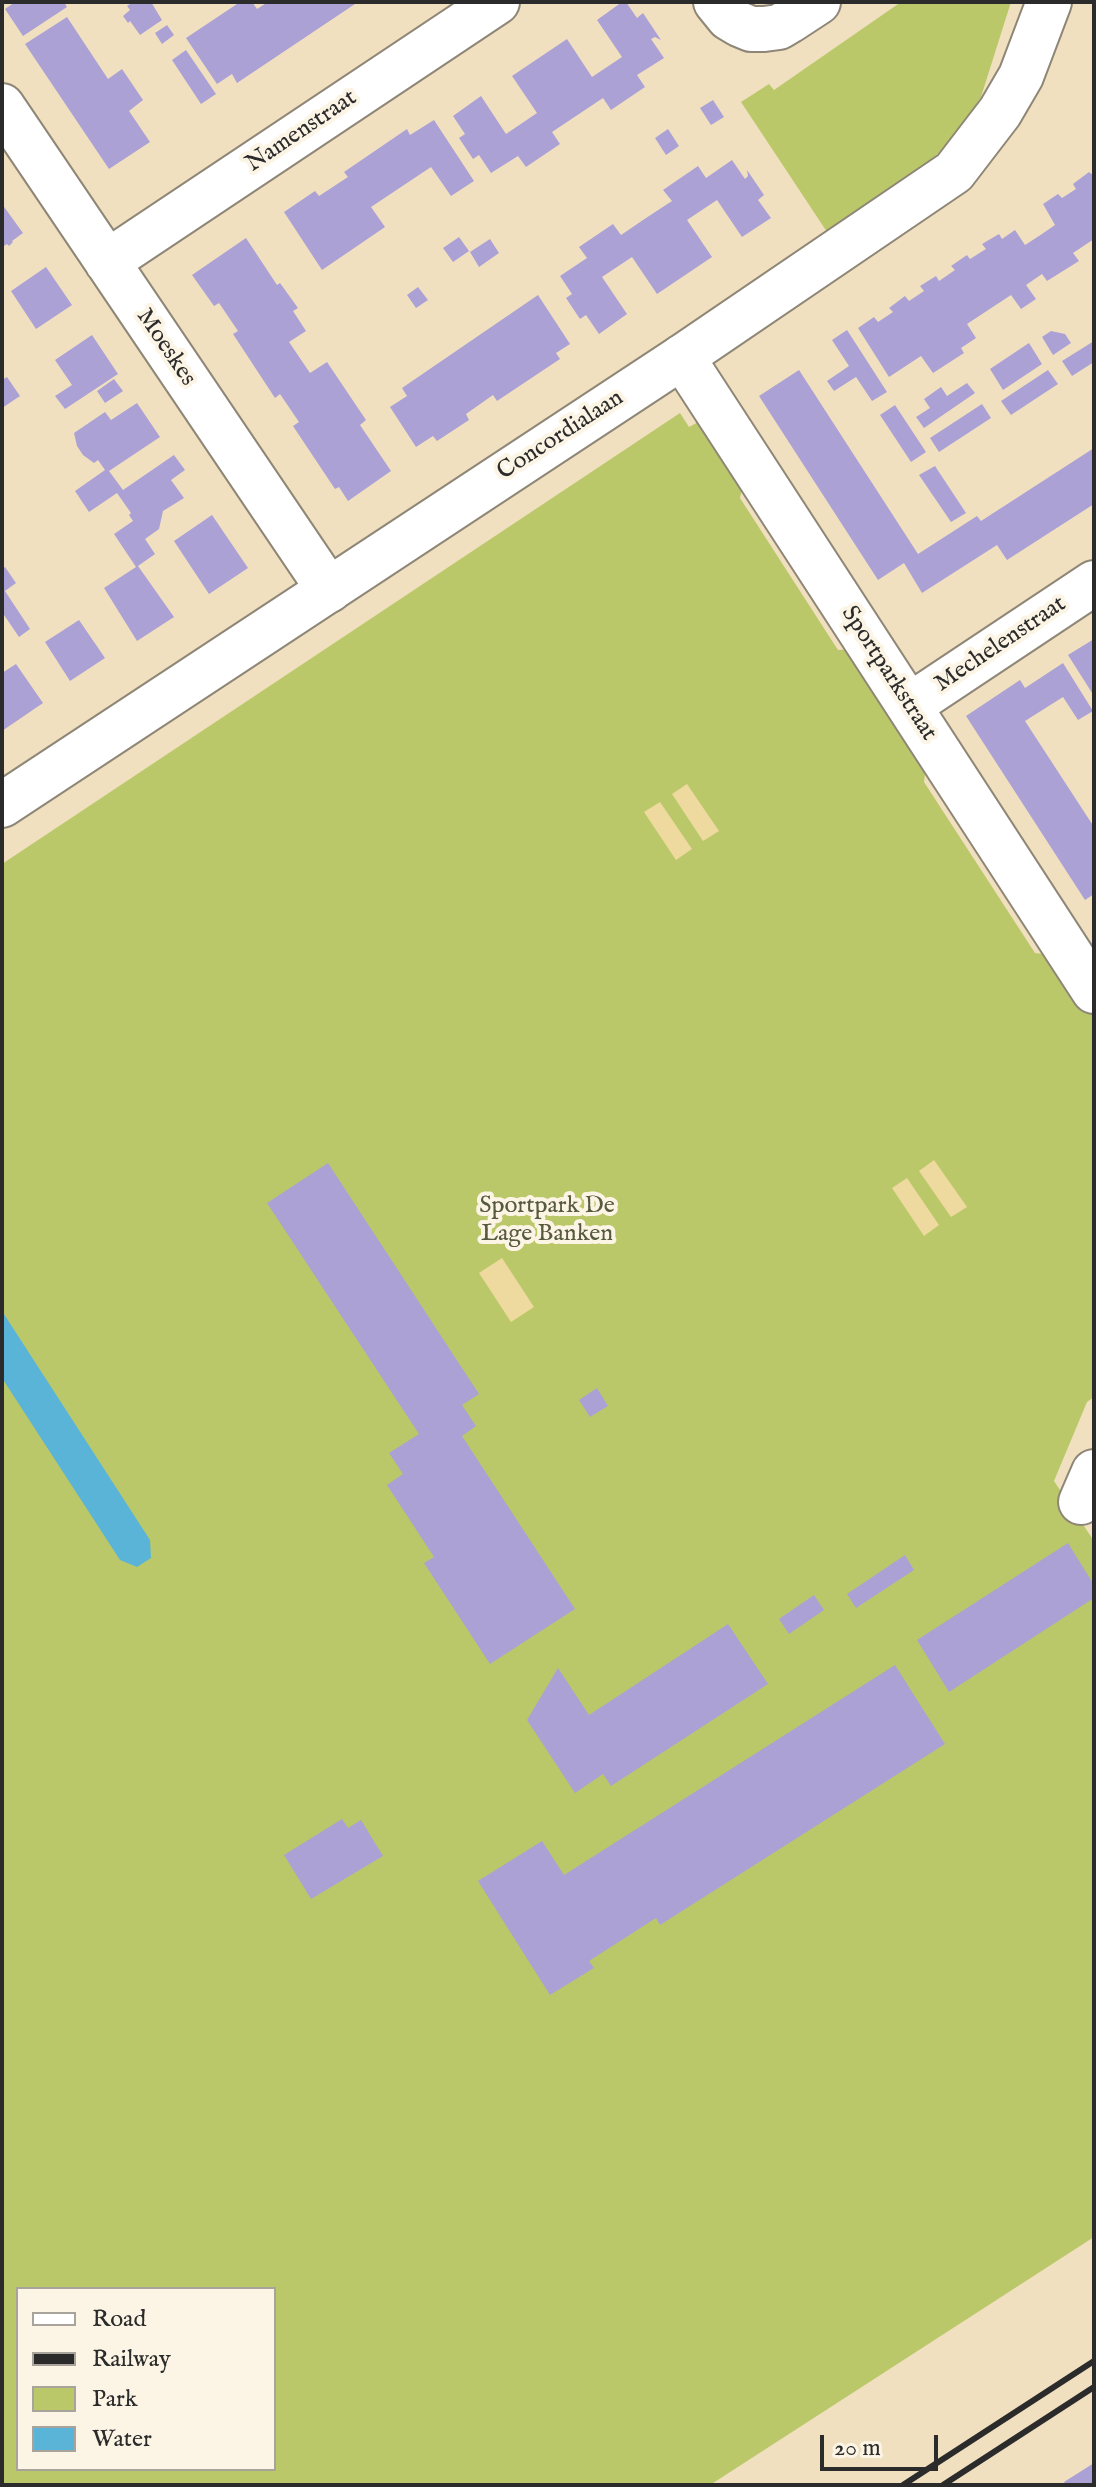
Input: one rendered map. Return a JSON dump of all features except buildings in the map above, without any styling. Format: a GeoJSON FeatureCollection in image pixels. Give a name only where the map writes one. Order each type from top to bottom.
{"type":"FeatureCollection","features":[{"type":"Feature","properties":{"kind":"street","name":"Namenstraat"},"geometry":{"type":"LineString","coordinates":[[107,262],[497,2]]}},
{"type":"Feature","properties":{"kind":"street"},"geometry":{"type":"LineString","coordinates":[[716,2],[729,18],[751,29],[779,27],[818,2]]}},
{"type":"Feature","properties":{"kind":"street","name":"Concordialaan"},"geometry":{"type":"LineString","coordinates":[[2,805],[682,357],[954,172],[1000,112],[1021,76],[1049,2]]}},
{"type":"Feature","properties":{"kind":"street","name":"Moeskes"},"geometry":{"type":"LineString","coordinates":[[2,106],[329,590]]}},
{"type":"Feature","properties":{"kind":"street","name":"Sportparkstraat"},"geometry":{"type":"LineString","coordinates":[[682,357],[1094,991]]}},
{"type":"Feature","properties":{"kind":"street","name":"Mechelenstraat"},"geometry":{"type":"LineString","coordinates":[[909,706],[1094,583]]}},
{"type":"Feature","properties":{"kind":"green space"},"geometry":{"type":"Polygon","coordinates":[[[901,2],[1011,2],[981,97],[955,138],[914,175],[829,235],[741,102],[769,84],[774,90],[901,2]]]}},
{"type":"Feature","properties":{"kind":"green space","name":"Sportpark De Lage Banken"},"geometry":{"type":"Polygon","coordinates":[[[680,413],[689,427],[702,420],[746,472],[740,498],[838,650],[857,649],[927,758],[924,782],[1035,953],[1054,955],[1094,1016],[1094,1397],[1087,1402],[1054,1481],[1094,1541],[1094,2237],[710,2485],[2,2485],[2,864],[680,413]]]}},
{"type":"Feature","properties":{"kind":"sand"},"geometry":{"type":"Polygon","coordinates":[[[687,784],[719,831],[703,841],[672,794],[687,784]]]}},
{"type":"Feature","properties":{"kind":"sand"},"geometry":{"type":"Polygon","coordinates":[[[660,802],[692,849],[676,860],[644,812],[660,802]]]}},
{"type":"Feature","properties":{"kind":"sand"},"geometry":{"type":"Polygon","coordinates":[[[934,1160],[967,1207],[951,1217],[919,1171],[934,1160]]]}},
{"type":"Feature","properties":{"kind":"sand"},"geometry":{"type":"Polygon","coordinates":[[[907,1178],[939,1225],[924,1236],[892,1188],[907,1178]]]}},
{"type":"Feature","properties":{"kind":"sand"},"geometry":{"type":"Polygon","coordinates":[[[502,1258],[534,1307],[511,1322],[479,1273],[502,1258]]]}},
{"type":"Feature","properties":{"kind":"water"},"geometry":{"type":"Polygon","coordinates":[[[2,1311],[150,1540],[151,1558],[137,1567],[120,1560],[2,1378],[2,1311]]]}},
{"type":"Feature","properties":{"kind":"railway"},"geometry":{"type":"LineString","coordinates":[[903,2485],[1094,2361]]}},
{"type":"Feature","properties":{"kind":"railway"},"geometry":{"type":"LineString","coordinates":[[943,2485],[1094,2387]]}}]}
